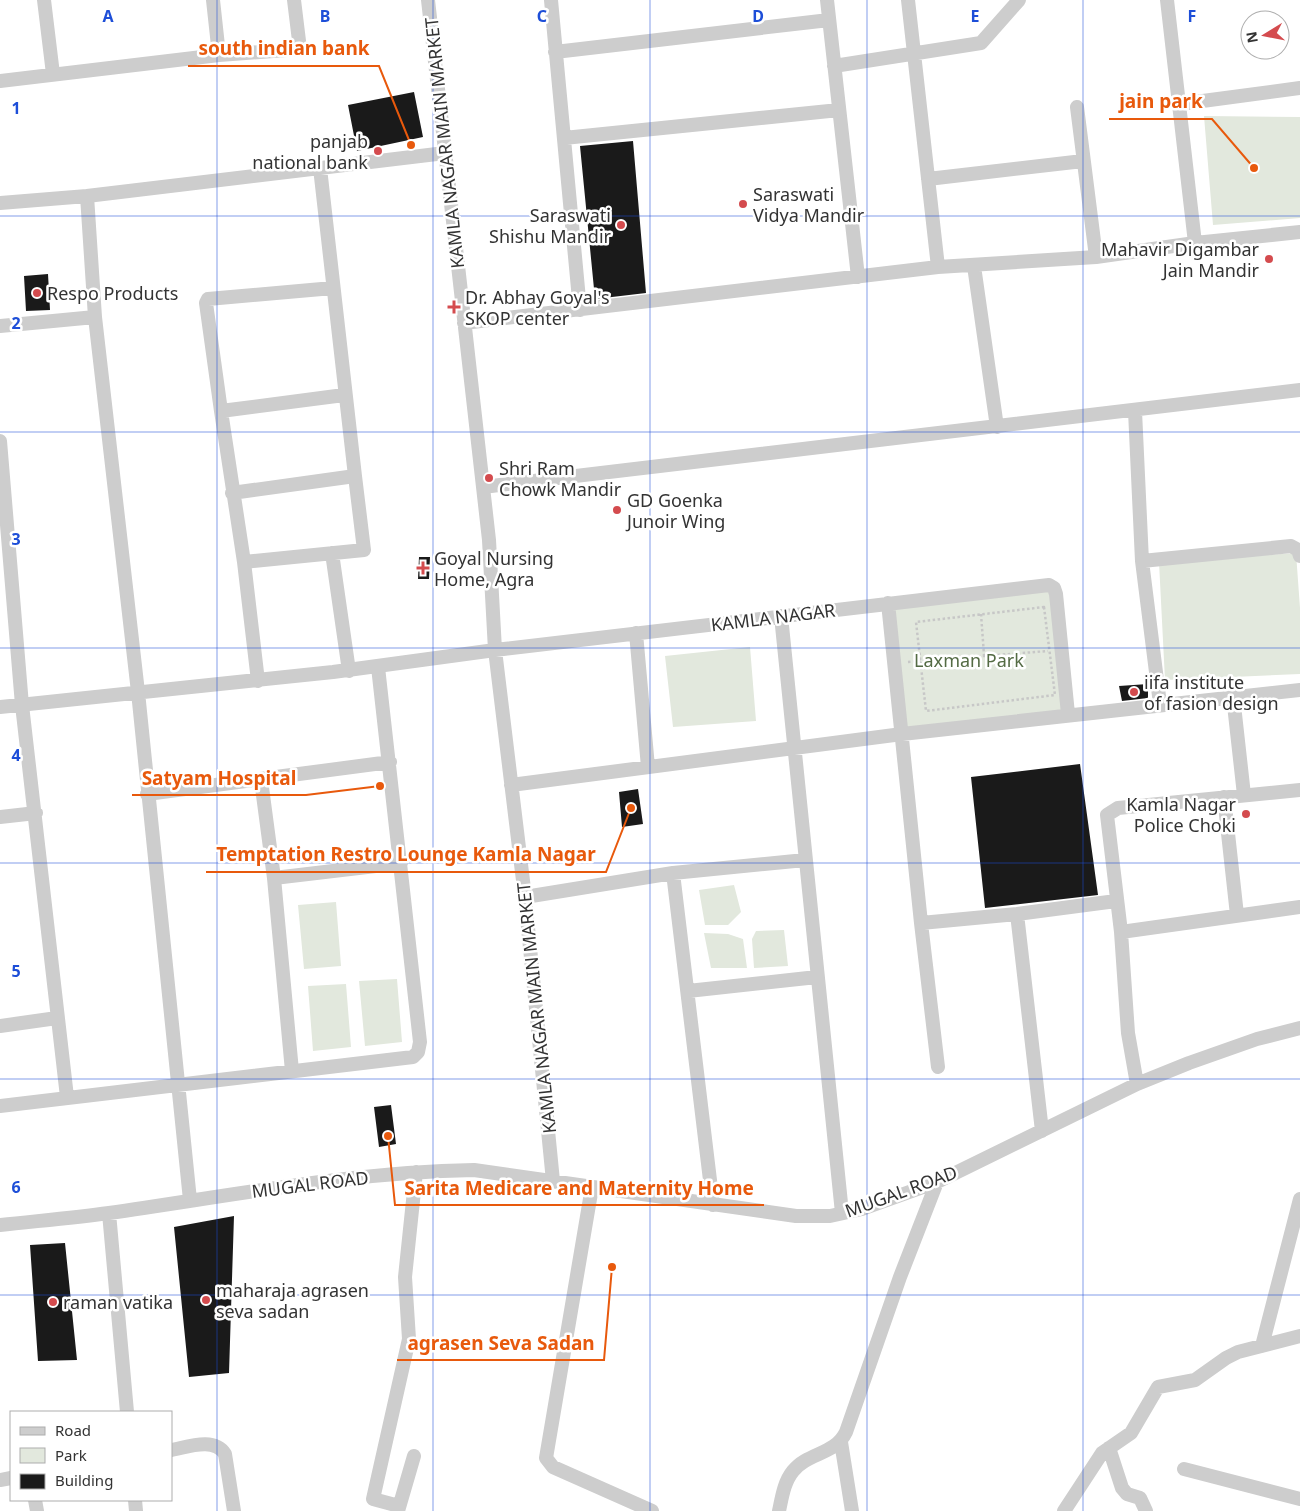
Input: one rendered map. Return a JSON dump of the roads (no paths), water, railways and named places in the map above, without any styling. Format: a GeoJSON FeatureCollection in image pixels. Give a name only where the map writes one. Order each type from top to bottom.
{"type":"FeatureCollection","features":[{"type":"Feature","properties":{"kind":"street"},"geometry":{"type":"LineString","coordinates":[[44,0],[54,74]]}},
{"type":"Feature","properties":{"kind":"street"},"geometry":{"type":"LineString","coordinates":[[213,0],[219,55]]}},
{"type":"Feature","properties":{"kind":"street"},"geometry":{"type":"LineString","coordinates":[[0,81],[219,55],[300,49],[294,0]]}},
{"type":"Feature","properties":{"kind":"street","name":"KAMLA NAGAR MAIN MARKET"},"geometry":{"type":"LineString","coordinates":[[428,0],[489,540],[495,650],[525,897],[553,1182]]}},
{"type":"Feature","properties":{"kind":"street"},"geometry":{"type":"LineString","coordinates":[[551,0],[580,310]]}},
{"type":"Feature","properties":{"kind":"street"},"geometry":{"type":"LineString","coordinates":[[827,0],[858,277]]}},
{"type":"Feature","properties":{"kind":"street"},"geometry":{"type":"LineString","coordinates":[[908,0],[938,268]]}},
{"type":"Feature","properties":{"kind":"street"},"geometry":{"type":"LineString","coordinates":[[834,66],[981,43],[1019,0]]}},
{"type":"Feature","properties":{"kind":"street"},"geometry":{"type":"LineString","coordinates":[[1167,0],[1195,243]]}},
{"type":"Feature","properties":{"kind":"street"},"geometry":{"type":"LineString","coordinates":[[556,52],[829,20]]}},
{"type":"Feature","properties":{"kind":"street"},"geometry":{"type":"LineString","coordinates":[[1180,104],[1300,88]]}},
{"type":"Feature","properties":{"kind":"street"},"geometry":{"type":"LineString","coordinates":[[1077,108],[1096,257]]}},
{"type":"Feature","properties":{"kind":"street"},"geometry":{"type":"LineString","coordinates":[[564,138],[839,110]]}},
{"type":"Feature","properties":{"kind":"street"},"geometry":{"type":"LineString","coordinates":[[0,203],[87,196],[445,153]]}},
{"type":"Feature","properties":{"kind":"street"},"geometry":{"type":"LineString","coordinates":[[928,179],[1083,161]]}},
{"type":"Feature","properties":{"kind":"street"},"geometry":{"type":"LineString","coordinates":[[244,562],[364,550],[344,395],[320,168]]}},
{"type":"Feature","properties":{"kind":"street"},"geometry":{"type":"LineString","coordinates":[[87,196],[94,317],[138,692],[190,1200]]}},
{"type":"Feature","properties":{"kind":"street"},"geometry":{"type":"LineString","coordinates":[[464,323],[938,268],[1096,257],[1195,243],[1300,232]]}},
{"type":"Feature","properties":{"kind":"street"},"geometry":{"type":"LineString","coordinates":[[974,266],[997,427]]}},
{"type":"Feature","properties":{"kind":"street"},"geometry":{"type":"LineString","coordinates":[[258,681],[244,562],[232,493],[206,300],[333,288]]}},
{"type":"Feature","properties":{"kind":"street"},"geometry":{"type":"LineString","coordinates":[[0,326],[94,317]]}},
{"type":"Feature","properties":{"kind":"street"},"geometry":{"type":"LineString","coordinates":[[483,487],[1300,390]]}},
{"type":"Feature","properties":{"kind":"street"},"geometry":{"type":"LineString","coordinates":[[221,411],[344,395]]}},
{"type":"Feature","properties":{"kind":"street"},"geometry":{"type":"LineString","coordinates":[[1135,411],[1142,561],[1160,704]]}},
{"type":"Feature","properties":{"kind":"street"},"geometry":{"type":"LineString","coordinates":[[0,441],[6,599],[36,813],[67,1097]]}},
{"type":"Feature","properties":{"kind":"street"},"geometry":{"type":"LineString","coordinates":[[232,493],[355,476]]}},
{"type":"Feature","properties":{"kind":"street"},"geometry":{"type":"LineString","coordinates":[[1142,561],[1291,546],[1298,550],[1300,556]]}},
{"type":"Feature","properties":{"kind":"street"},"geometry":{"type":"LineString","coordinates":[[332,553],[349,670]]}},
{"type":"Feature","properties":{"kind":"street","name":"KAMLA NAGAR"},"geometry":{"type":"LineString","coordinates":[[138,692],[258,681],[636,633],[1051,586],[1056,594],[1068,714]]}},
{"type":"Feature","properties":{"kind":"street"},"geometry":{"type":"LineString","coordinates":[[888,603],[938,1067]]}},
{"type":"Feature","properties":{"kind":"street"},"geometry":{"type":"LineString","coordinates":[[781,616],[842,1213]]}},
{"type":"Feature","properties":{"kind":"street"},"geometry":{"type":"LineString","coordinates":[[636,633],[648,767]]}},
{"type":"Feature","properties":{"kind":"street"},"geometry":{"type":"LineString","coordinates":[[0,1106],[413,1056],[418,1052],[420,1042],[378,667]]}},
{"type":"Feature","properties":{"kind":"street"},"geometry":{"type":"LineString","coordinates":[[511,785],[1068,714],[1300,690]]}},
{"type":"Feature","properties":{"kind":"street"},"geometry":{"type":"LineString","coordinates":[[0,707],[138,692]]}},
{"type":"Feature","properties":{"kind":"street"},"geometry":{"type":"LineString","coordinates":[[1233,696],[1244,795]]}},
{"type":"Feature","properties":{"kind":"street"},"geometry":{"type":"LineString","coordinates":[[147,794],[390,762]]}},
{"type":"Feature","properties":{"kind":"street"},"geometry":{"type":"LineString","coordinates":[[261,780],[274,878],[292,1070]]}},
{"type":"Feature","properties":{"kind":"street"},"geometry":{"type":"LineString","coordinates":[[1137,1084],[1128,1033],[1121,932],[1106,820],[1109,812],[1118,808],[1300,790]]}},
{"type":"Feature","properties":{"kind":"street"},"geometry":{"type":"LineString","coordinates":[[1224,797],[1237,915]]}},
{"type":"Feature","properties":{"kind":"street"},"geometry":{"type":"LineString","coordinates":[[0,817],[36,813]]}},
{"type":"Feature","properties":{"kind":"street"},"geometry":{"type":"LineString","coordinates":[[525,897],[674,873],[805,860]]}},
{"type":"Feature","properties":{"kind":"street"},"geometry":{"type":"LineString","coordinates":[[274,878],[401,863]]}},
{"type":"Feature","properties":{"kind":"street"},"geometry":{"type":"LineString","coordinates":[[674,873],[713,1205]]}},
{"type":"Feature","properties":{"kind":"street"},"geometry":{"type":"LineString","coordinates":[[921,923],[1017,914],[1116,901]]}},
{"type":"Feature","properties":{"kind":"street"},"geometry":{"type":"LineString","coordinates":[[1121,932],[1300,907]]}},
{"type":"Feature","properties":{"kind":"street"},"geometry":{"type":"LineString","coordinates":[[1017,914],[1042,1131]]}},
{"type":"Feature","properties":{"kind":"street"},"geometry":{"type":"LineString","coordinates":[[688,991],[817,977]]}},
{"type":"Feature","properties":{"kind":"street"},"geometry":{"type":"LineString","coordinates":[[0,1026],[57,1018]]}},
{"type":"Feature","properties":{"kind":"street","name":"MUGAL ROAD"},"geometry":{"type":"LineString","coordinates":[[0,1225],[109,1213],[190,1200],[416,1172],[474,1170],[796,1216],[830,1216],[862,1209],[937,1182],[1137,1084],[1188,1063],[1300,1028]]}},
{"type":"Feature","properties":{"kind":"street"},"geometry":{"type":"LineString","coordinates":[[414,1456],[399,1508],[373,1499],[409,1339],[405,1277],[416,1172]]}},
{"type":"Feature","properties":{"kind":"street"},"geometry":{"type":"LineString","coordinates":[[852,1511],[841,1442],[900,1277],[937,1182]]}},
{"type":"Feature","properties":{"kind":"street"},"geometry":{"type":"LineString","coordinates":[[592,1187],[546,1458],[553,1467],[652,1511]]}},
{"type":"Feature","properties":{"kind":"street"},"geometry":{"type":"LineString","coordinates":[[1262,1346],[1300,1199]]}},
{"type":"Feature","properties":{"kind":"street"},"geometry":{"type":"LineString","coordinates":[[109,1213],[127,1411]]}},
{"type":"Feature","properties":{"kind":"street"},"geometry":{"type":"LineString","coordinates":[[1064,1511],[1098,1458],[1109,1448],[1131,1434],[1158,1387],[1194,1380],[1226,1358],[1300,1336]]}},
{"type":"Feature","properties":{"kind":"street"},"geometry":{"type":"LineString","coordinates":[[779,1511],[784,1489],[793,1470],[800,1464],[833,1448],[841,1442]]}},
{"type":"Feature","properties":{"kind":"street"},"geometry":{"type":"LineString","coordinates":[[172,1450],[201,1444],[218,1446],[222,1449],[226,1454],[234,1511]]}},
{"type":"Feature","properties":{"kind":"street"},"geometry":{"type":"LineString","coordinates":[[1109,1448],[1122,1488],[1127,1494],[1140,1498],[1146,1511]]}},
{"type":"Feature","properties":{"kind":"street"},"geometry":{"type":"LineString","coordinates":[[1184,1469],[1300,1499]]}},
{"type":"Feature","properties":{"kind":"place","name":"south indian bank"},"geometry":{"type":"Point","coordinates":[411,145]}},
{"type":"Feature","properties":{"kind":"place","name":"panjab national bank"},"geometry":{"type":"Point","coordinates":[378,151]}},
{"type":"Feature","properties":{"kind":"place","name":"jain park"},"geometry":{"type":"Point","coordinates":[1254,168]}},
{"type":"Feature","properties":{"kind":"place","name":"Saraswati Vidya Mandir"},"geometry":{"type":"Point","coordinates":[743,204]}},
{"type":"Feature","properties":{"kind":"place","name":"Saraswati Shishu Mandir"},"geometry":{"type":"Point","coordinates":[621,225]}},
{"type":"Feature","properties":{"kind":"place","name":"Mahavir Digambar Jain Mandir"},"geometry":{"type":"Point","coordinates":[1269,259]}},
{"type":"Feature","properties":{"kind":"place","name":"Respo Products"},"geometry":{"type":"Point","coordinates":[37,293]}},
{"type":"Feature","properties":{"kind":"place","name":"Dr. Abhay Goyal's SKOP center"},"geometry":{"type":"Point","coordinates":[454,307]}},
{"type":"Feature","properties":{"kind":"place","name":"Shri Ram Chowk Mandir"},"geometry":{"type":"Point","coordinates":[489,478]}},
{"type":"Feature","properties":{"kind":"place","name":"GD Goenka Junoir Wing"},"geometry":{"type":"Point","coordinates":[617,510]}},
{"type":"Feature","properties":{"kind":"place","name":"Goyal Nursing Home, Agra"},"geometry":{"type":"Point","coordinates":[423,568]}},
{"type":"Feature","properties":{"kind":"place","name":"iifa institute of fasion design"},"geometry":{"type":"Point","coordinates":[1134,692]}},
{"type":"Feature","properties":{"kind":"place","name":"Satyam Hospital"},"geometry":{"type":"Point","coordinates":[380,786]}},
{"type":"Feature","properties":{"kind":"place","name":"Temptation Restro Lounge Kamla Nagar"},"geometry":{"type":"Point","coordinates":[631,808]}},
{"type":"Feature","properties":{"kind":"place","name":"Kamla Nagar Police Choki"},"geometry":{"type":"Point","coordinates":[1246,814]}},
{"type":"Feature","properties":{"kind":"place","name":"Sarita Medicare and Maternity Home"},"geometry":{"type":"Point","coordinates":[388,1136]}},
{"type":"Feature","properties":{"kind":"place","name":"agrasen Seva Sadan"},"geometry":{"type":"Point","coordinates":[612,1267]}},
{"type":"Feature","properties":{"kind":"place","name":"maharaja agrasen seva sadan"},"geometry":{"type":"Point","coordinates":[206,1300]}},
{"type":"Feature","properties":{"kind":"place","name":"raman vatika"},"geometry":{"type":"Point","coordinates":[53,1302]}},
{"type":"Feature","properties":{"kind":"park label","name":"Laxman Park"},"geometry":{"type":"Point","coordinates":[969,660]}}]}
